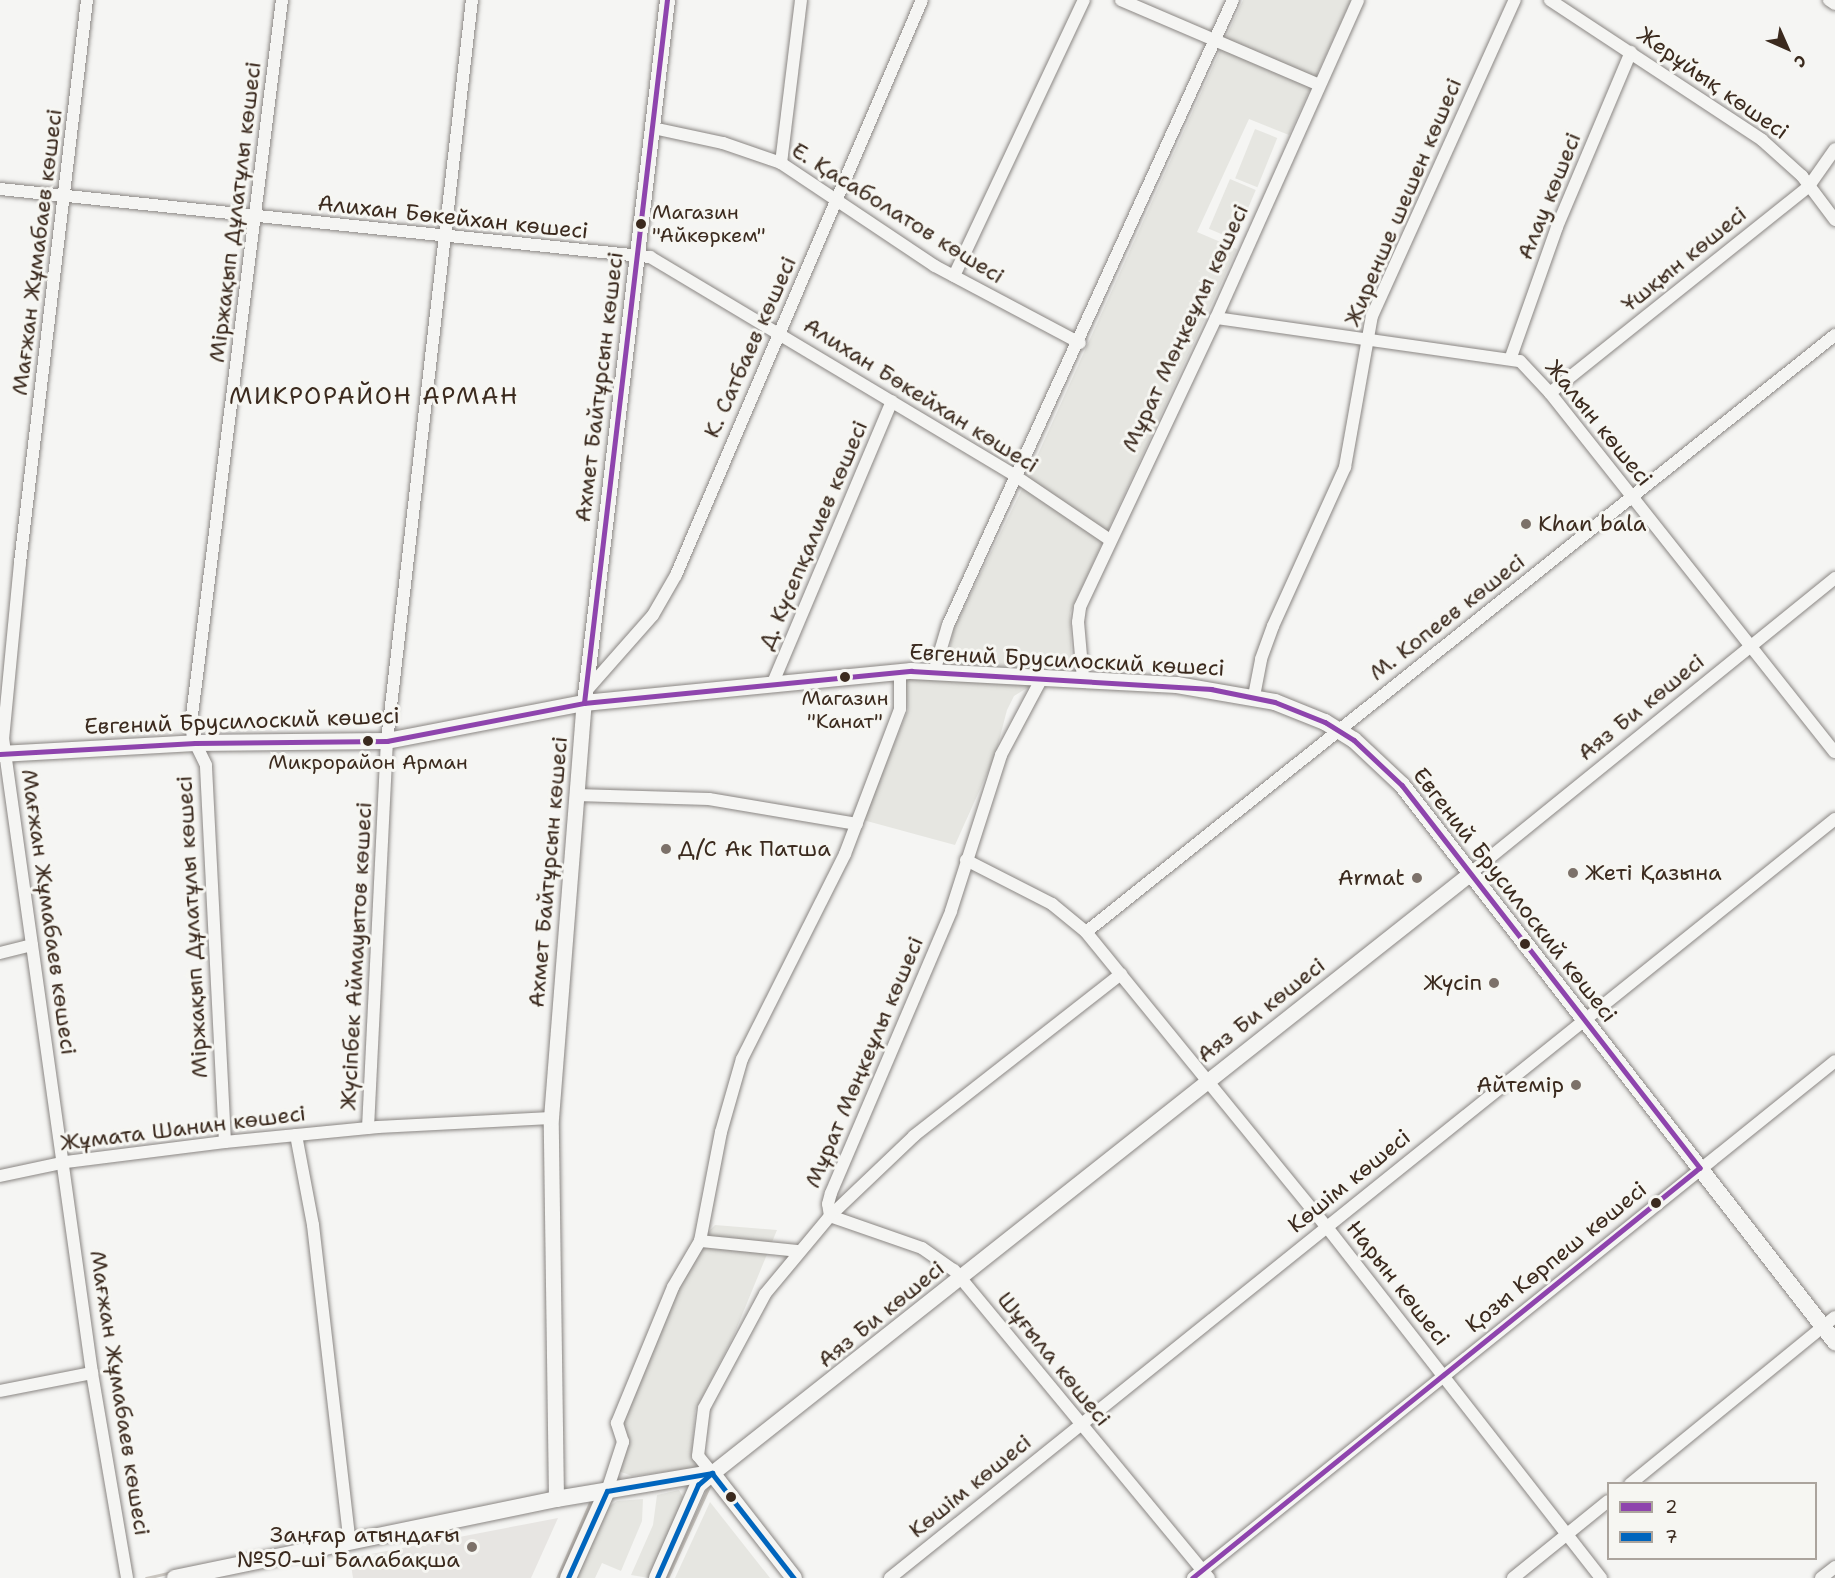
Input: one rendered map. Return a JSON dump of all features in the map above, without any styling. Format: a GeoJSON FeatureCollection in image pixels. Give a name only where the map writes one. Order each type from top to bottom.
{"type":"FeatureCollection","features":[{"type":"Feature","properties":{"kind":"main road","name":"Евгений Брусилоский көшесі"},"geometry":{"type":"LineString","coordinates":[[2,754],[195,743],[387,741],[585,697],[772,685],[900,672],[1177,685],[1254,696],[1300,711],[1338,730],[1378,760],[1402,785],[1472,872],[1700,1168],[1828,1323],[1835,1342]]}},
{"type":"Feature","properties":{"kind":"main road"},"geometry":{"type":"LineString","coordinates":[[175,1578],[556,1499],[712,1473]]}},
{"type":"Feature","properties":{"kind":"main road"},"geometry":{"type":"LineString","coordinates":[[657,1578],[698,1485],[712,1473]]}},
{"type":"Feature","properties":{"kind":"main road"},"geometry":{"type":"LineString","coordinates":[[712,1473],[794,1578]]}},
{"type":"Feature","properties":{"kind":"main road"},"geometry":{"type":"LineString","coordinates":[[684,1478],[693,1497]]}},
{"type":"Feature","properties":{"kind":"main road"},"geometry":{"type":"LineString","coordinates":[[568,1578],[607,1491]]}},
{"type":"Feature","properties":{"kind":"street","name":"Мағжан Жұмабаев көшесі"},"geometry":{"type":"LineString","coordinates":[[87,0],[20,563],[2,754],[66,1162],[92,1373],[127,1578]]}},
{"type":"Feature","properties":{"kind":"street","name":"Міржақып Дұлатұлы көшесі"},"geometry":{"type":"LineString","coordinates":[[225,1142],[206,765],[195,743],[191,723],[197,658],[256,216],[282,0]]}},
{"type":"Feature","properties":{"kind":"street","name":"Жүсіпбек Аймауытов көшесі"},"geometry":{"type":"LineString","coordinates":[[368,1128],[387,741],[472,0]]}},
{"type":"Feature","properties":{"kind":"street","name":"Ахмет Байтұрсын көшесі"},"geometry":{"type":"LineString","coordinates":[[556,1499],[551,1118],[585,697],[667,0]]}},
{"type":"Feature","properties":{"kind":"street"},"geometry":{"type":"LineString","coordinates":[[781,163],[801,0]]}},
{"type":"Feature","properties":{"kind":"street","name":"К. Сатбаев көшесі"},"geometry":{"type":"LineString","coordinates":[[585,697],[636,636],[671,585],[778,331],[837,203],[890,69],[922,0]]}},
{"type":"Feature","properties":{"kind":"street"},"geometry":{"type":"LineString","coordinates":[[954,276],[1084,0]]}},
{"type":"Feature","properties":{"kind":"street"},"geometry":{"type":"LineString","coordinates":[[1120,0],[1319,85]]}},
{"type":"Feature","properties":{"kind":"street"},"geometry":{"type":"LineString","coordinates":[[934,672],[948,625],[1080,343],[1233,0]]}},
{"type":"Feature","properties":{"kind":"street","name":"Мұрат Мөңкеұлы көшесі"},"geometry":{"type":"LineString","coordinates":[[1083,679],[1078,615],[1110,540],[1216,318],[1358,0]]}},
{"type":"Feature","properties":{"kind":"street","name":"Жиренше шешен көшесі"},"geometry":{"type":"LineString","coordinates":[[1254,696],[1261,659],[1273,626],[1345,467],[1372,316],[1515,0]]}},
{"type":"Feature","properties":{"kind":"street","name":"Жерұйық көшесі"},"geometry":{"type":"LineString","coordinates":[[1550,0],[1747,128],[1777,152],[1809,186],[1835,220]]}},
{"type":"Feature","properties":{"kind":"street"},"geometry":{"type":"LineString","coordinates":[[1830,0],[1835,4]]}},
{"type":"Feature","properties":{"kind":"street","name":"Алау көшесі"},"geometry":{"type":"LineString","coordinates":[[1511,357],[1557,227],[1631,52]]}},
{"type":"Feature","properties":{"kind":"street","name":"Е. Қасаболатов көшесі"},"geometry":{"type":"LineString","coordinates":[[653,128],[723,143],[781,163],[837,203],[954,276],[1080,343]]}},
{"type":"Feature","properties":{"kind":"street","name":"Ұшқын көшесі"},"geometry":{"type":"LineString","coordinates":[[1550,393],[1809,186],[1835,148]]}},
{"type":"Feature","properties":{"kind":"street","name":"Алихан Бөкейхан көшесі"},"geometry":{"type":"LineString","coordinates":[[0,189],[637,258],[650,257],[778,331],[1017,477],[1110,540]]}},
{"type":"Feature","properties":{"kind":"street","name":"Жалын көшесі"},"geometry":{"type":"LineString","coordinates":[[1216,318],[1366,341],[1511,357],[1529,368],[1749,648],[1835,752]]}},
{"type":"Feature","properties":{"kind":"street","name":"М. Копеев көшесі"},"geometry":{"type":"LineString","coordinates":[[1086,932],[1835,335]]}},
{"type":"Feature","properties":{"kind":"street","name":"Д. Күсепқалиев көшесі"},"geometry":{"type":"LineString","coordinates":[[772,685],[892,401]]}},
{"type":"Feature","properties":{"kind":"street","name":"Аяз Би көшесі"},"geometry":{"type":"LineString","coordinates":[[712,1473],[962,1278],[1472,872],[1835,578]]}},
{"type":"Feature","properties":{"kind":"street"},"geometry":{"type":"LineString","coordinates":[[607,1491],[623,1442],[617,1423],[669,1297],[700,1240],[721,1132],[742,1059],[857,824],[900,709],[900,672]]}},
{"type":"Feature","properties":{"kind":"street","name":"Мұрат Мөңкеұлы көшесі"},"geometry":{"type":"LineString","coordinates":[[712,1473],[698,1456],[704,1408],[765,1294],[798,1251],[830,1216],[828,1204],[831,1193],[951,911],[1001,755],[1041,678]]}},
{"type":"Feature","properties":{"kind":"street"},"geometry":{"type":"LineString","coordinates":[[576,795],[710,799],[857,824]]}},
{"type":"Feature","properties":{"kind":"street","name":"Көшім көшесі"},"geometry":{"type":"LineString","coordinates":[[890,1578],[1584,1018],[1835,819]]}},
{"type":"Feature","properties":{"kind":"street","name":"Нарын көшесі"},"geometry":{"type":"LineString","coordinates":[[966,860],[1057,907],[1086,932],[1326,1226],[1601,1578]]}},
{"type":"Feature","properties":{"kind":"street"},"geometry":{"type":"LineString","coordinates":[[0,953],[32,945]]}},
{"type":"Feature","properties":{"kind":"street"},"geometry":{"type":"LineString","coordinates":[[830,1216],[914,1136],[1120,974]]}},
{"type":"Feature","properties":{"kind":"street","name":"Қозы Көрпеш көшесі"},"geometry":{"type":"LineString","coordinates":[[1201,1575],[1444,1375],[1835,1061]]}},
{"type":"Feature","properties":{"kind":"street","name":"Жұмата Шанин көшесі"},"geometry":{"type":"LineString","coordinates":[[0,1176],[66,1162],[225,1142],[368,1128],[551,1118]]}},
{"type":"Feature","properties":{"kind":"street"},"geometry":{"type":"LineString","coordinates":[[296,1136],[313,1225],[349,1534],[342,1542]]}},
{"type":"Feature","properties":{"kind":"street","name":"Шұғыла көшесі"},"geometry":{"type":"LineString","coordinates":[[830,1216],[922,1248],[962,1278],[1201,1575]]}},
{"type":"Feature","properties":{"kind":"street"},"geometry":{"type":"LineString","coordinates":[[700,1240],[798,1251]]}},
{"type":"Feature","properties":{"kind":"street"},"geometry":{"type":"LineString","coordinates":[[1632,1482],[1828,1323]]}},
{"type":"Feature","properties":{"kind":"street"},"geometry":{"type":"LineString","coordinates":[[0,1391],[92,1373]]}},
{"type":"Feature","properties":{"kind":"street"},"geometry":{"type":"LineString","coordinates":[[1514,1578],[1607,1502]]}},
{"type":"Feature","properties":{"kind":"street"},"geometry":{"type":"LineString","coordinates":[[1821,1578],[1835,1567]]}},
{"type":"Feature","properties":{"kind":"shaded area"},"geometry":{"type":"Polygon","coordinates":[[[1243,0],[1351,0],[1289,135],[1249,119],[1197,232],[1237,249],[1070,613],[1072,672],[946,665],[954,628],[1025,483],[1243,0]]]}},
{"type":"Feature","properties":{"kind":"shaded area"},"geometry":{"type":"Polygon","coordinates":[[[1255,129],[1277,138],[1257,187],[1235,178],[1255,129]]]}},
{"type":"Feature","properties":{"kind":"shaded area"},"geometry":{"type":"Polygon","coordinates":[[[1230,179],[1256,190],[1235,240],[1209,229],[1230,179]]]}},
{"type":"Feature","properties":{"kind":"shaded area"},"geometry":{"type":"Polygon","coordinates":[[[924,678],[1032,685],[1014,696],[1007,710],[995,756],[955,845],[863,820],[908,710],[905,679],[924,678]]]}},
{"type":"Feature","properties":{"kind":"shaded area"},"geometry":{"type":"Polygon","coordinates":[[[715,1225],[777,1230],[733,1337],[695,1411],[692,1456],[701,1467],[632,1476],[613,1469],[623,1442],[617,1423],[700,1241],[715,1225]]]}},
{"type":"Feature","properties":{"kind":"shaded area"},"geometry":{"type":"Polygon","coordinates":[[[679,1490],[683,1497],[682,1502],[649,1578],[631,1575],[653,1525],[657,1495],[679,1490]]]}},
{"type":"Feature","properties":{"kind":"shaded area"},"geometry":{"type":"Polygon","coordinates":[[[643,1499],[642,1521],[621,1571],[602,1563],[595,1578],[577,1578],[608,1507],[617,1501],[643,1499]]]}},
{"type":"Feature","properties":{"kind":"shaded area"},"geometry":{"type":"Polygon","coordinates":[[[710,1502],[770,1578],[675,1578],[710,1502]]]}},
{"type":"Feature","properties":{"kind":"shaded area","name":"Заңғар атындағы №50-ші Балабақша"},"geometry":{"type":"Polygon","coordinates":[[[558,1518],[531,1578],[353,1578],[350,1558],[558,1518]]]}},
{"type":"Feature","properties":{"kind":"waterway"},"geometry":{"type":"LineString","coordinates":[[667,1578],[710,1484]]}},
{"type":"Feature","properties":{"kind":"waterway"},"geometry":{"type":"LineString","coordinates":[[557,1578],[592,1498]]}},
{"type":"Feature","properties":{"kind":"waterway"},"geometry":{"type":"LineString","coordinates":[[146,1578],[171,1572]]}},
{"type":"Feature","properties":{"kind":"transit line","name":"2"},"geometry":{"type":"LineString","coordinates":[[584,703],[667,0]]}},
{"type":"Feature","properties":{"kind":"transit line","name":"2"},"geometry":{"type":"LineString","coordinates":[[0,754],[195,743],[387,741],[584,703],[911,671],[1211,689],[1275,702],[1325,722],[1354,740],[1402,785],[1700,1168],[1193,1578]]}},
{"type":"Feature","properties":{"kind":"transit line","name":"7"},"geometry":{"type":"LineString","coordinates":[[712,1473],[794,1578]]}},
{"type":"Feature","properties":{"kind":"transit line","name":"7"},"geometry":{"type":"LineString","coordinates":[[568,1578],[607,1491],[712,1473]]}},
{"type":"Feature","properties":{"kind":"transit line","name":"7"},"geometry":{"type":"LineString","coordinates":[[657,1578],[698,1485],[712,1473]]}},
{"type":"Feature","properties":{"kind":"place","name":"Магазин \"Айкөркем\""},"geometry":{"type":"Point","coordinates":[641,224]}},
{"type":"Feature","properties":{"kind":"place","name":"Khan bala"},"geometry":{"type":"Point","coordinates":[1526,524]}},
{"type":"Feature","properties":{"kind":"place","name":"Магазин \"Канат\""},"geometry":{"type":"Point","coordinates":[845,677]}},
{"type":"Feature","properties":{"kind":"place","name":"Микрорайон Арман"},"geometry":{"type":"Point","coordinates":[368,741]}},
{"type":"Feature","properties":{"kind":"place","name":"Д/С Ак Патша"},"geometry":{"type":"Point","coordinates":[666,849]}},
{"type":"Feature","properties":{"kind":"place","name":"Жеті Қазына"},"geometry":{"type":"Point","coordinates":[1573,873]}},
{"type":"Feature","properties":{"kind":"place","name":"Armat"},"geometry":{"type":"Point","coordinates":[1417,878]}},
{"type":"Feature","properties":{"kind":"place","name":"Жүсіп"},"geometry":{"type":"Point","coordinates":[1494,983]}},
{"type":"Feature","properties":{"kind":"place","name":"Айтемір"},"geometry":{"type":"Point","coordinates":[1576,1085]}},
{"type":"Feature","properties":{"kind":"place","name":"Заңғар атындағы №50-ші Балабақша"},"geometry":{"type":"Point","coordinates":[472,1547]}},
{"type":"Feature","properties":{"kind":"district","name":"МИКРОРАЙОН АРМАН"},"geometry":{"type":"Point","coordinates":[374,397]}}]}
